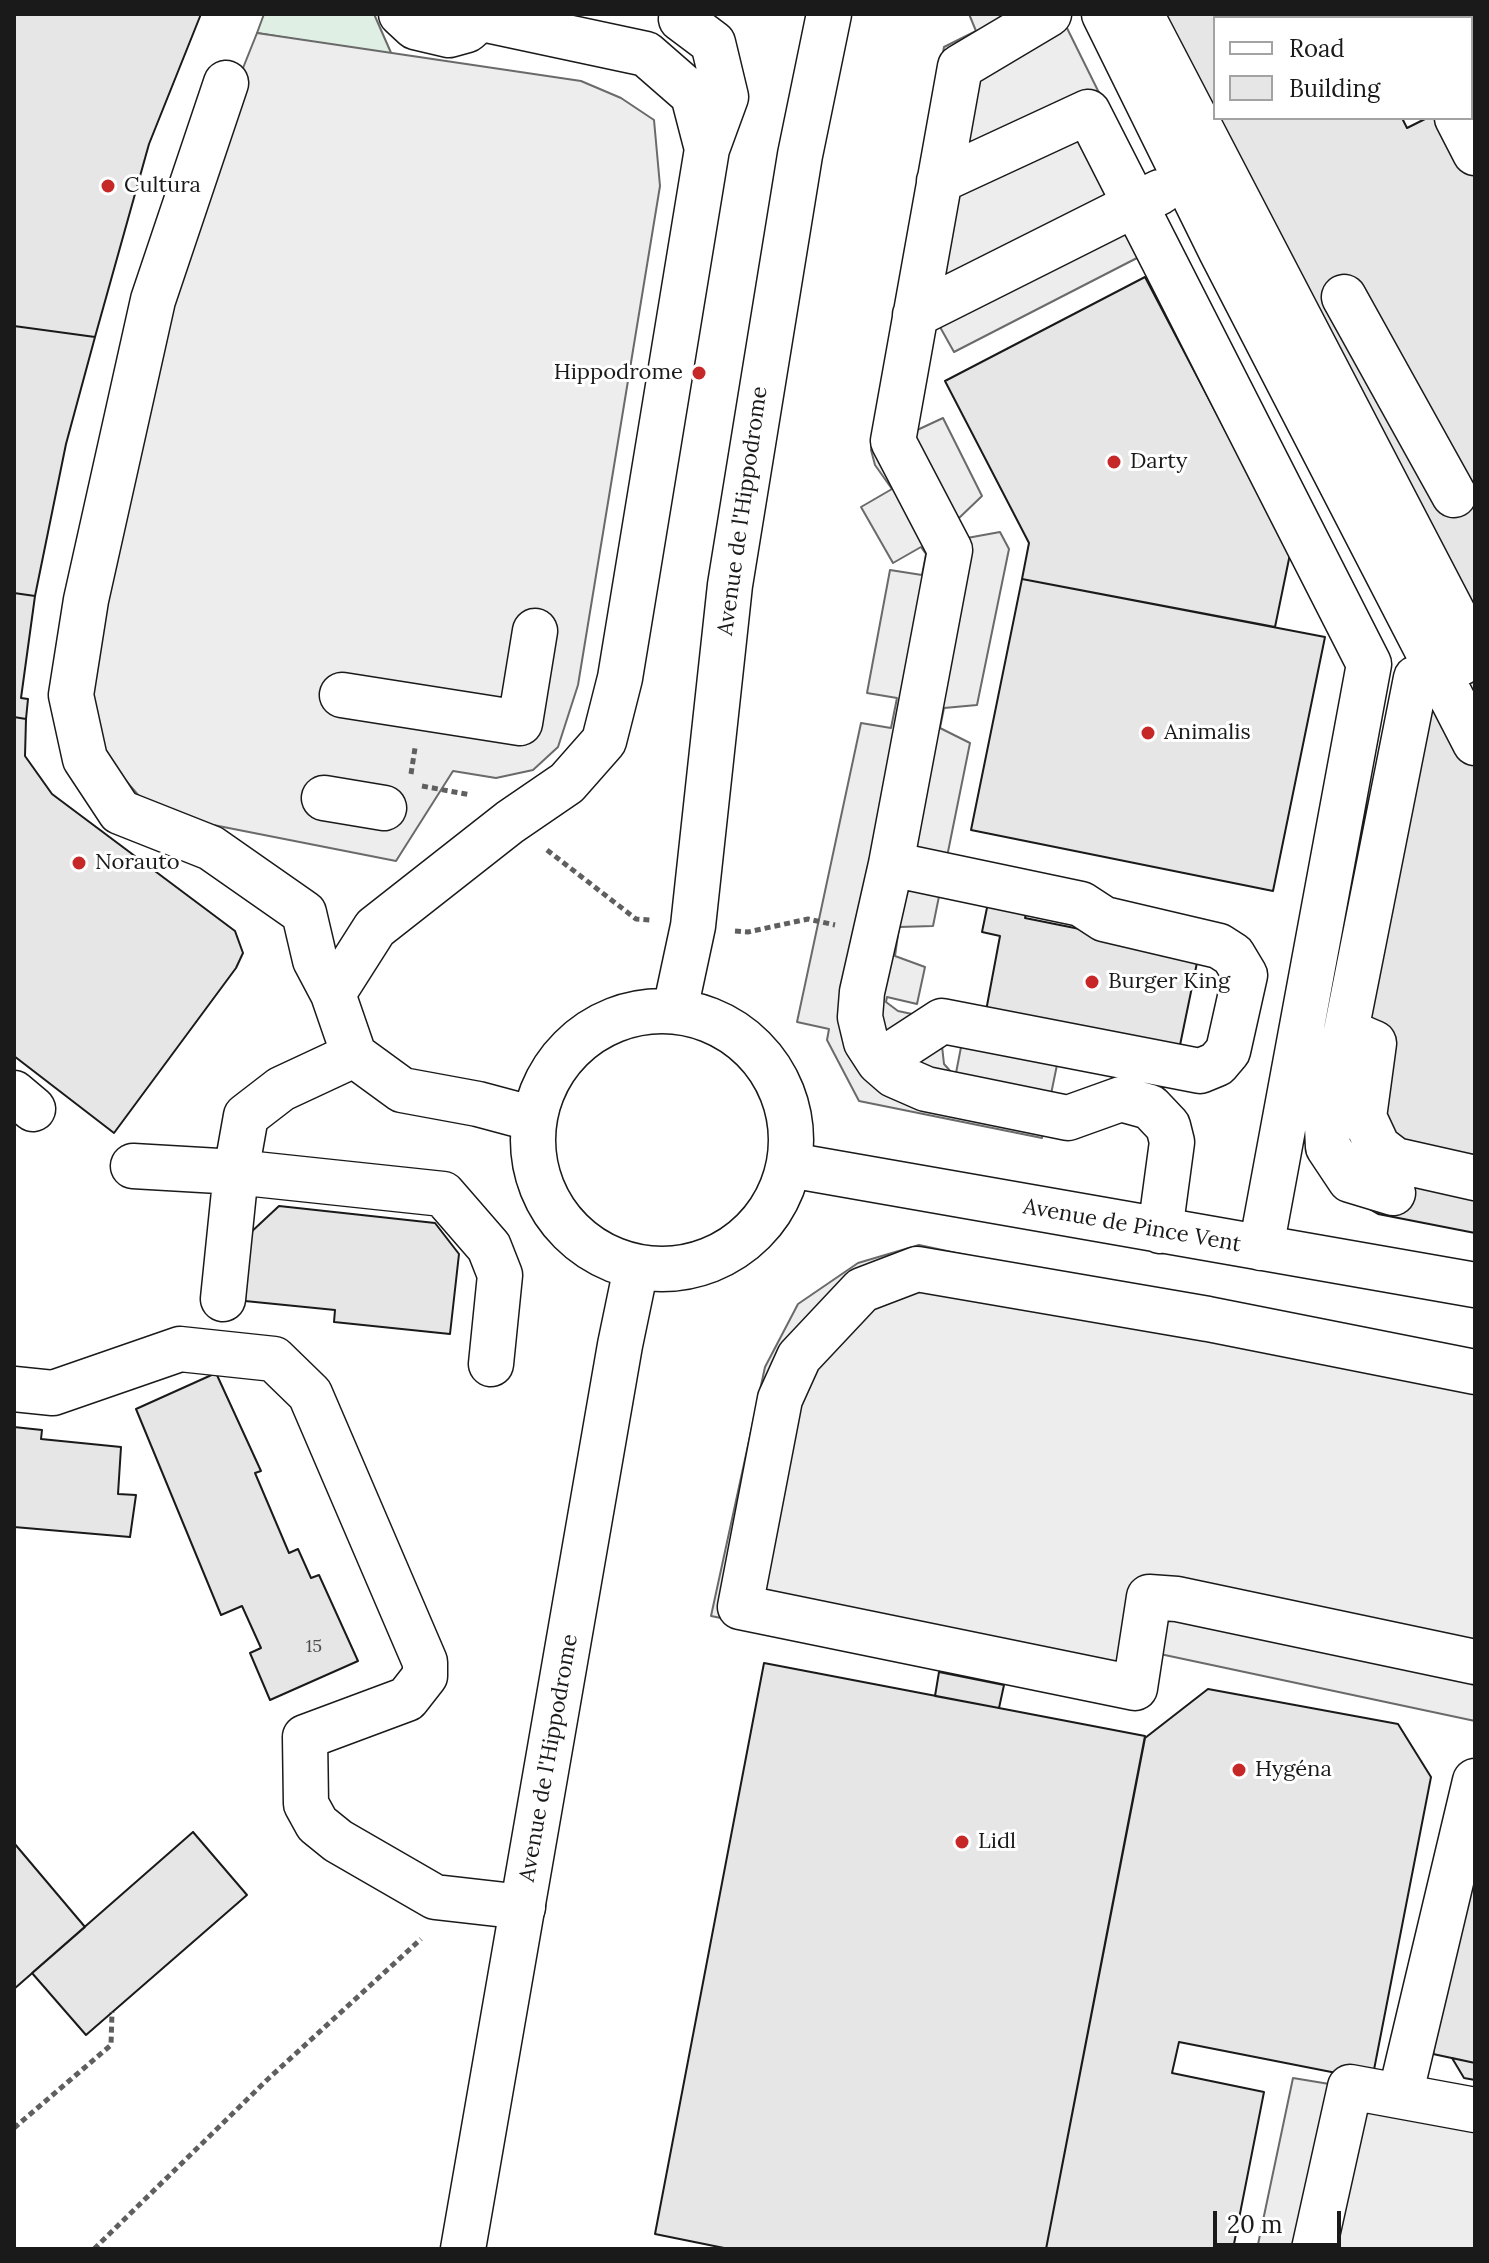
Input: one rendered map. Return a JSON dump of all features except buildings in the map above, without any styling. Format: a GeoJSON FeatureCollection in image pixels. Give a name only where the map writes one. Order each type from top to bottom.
{"type":"FeatureCollection","features":[{"type":"Feature","properties":{"kind":"main road"},"geometry":{"type":"LineString","coordinates":[[401,14],[415,27],[431,34],[449,35],[467,30],[483,17],[646,54],[693,95],[707,149]]}},
{"type":"Feature","properties":{"kind":"main road","name":"Avenue de l'Hippodrome"},"geometry":{"type":"LineString","coordinates":[[675,1010],[693,926],[730,585],[800,155],[829,14]]}},
{"type":"Feature","properties":{"kind":"main road"},"geometry":{"type":"LineString","coordinates":[[1049,14],[960,67],[893,441],[950,550],[891,864],[862,992],[860,1017],[866,1042],[879,1062],[894,1075],[926,1089],[1060,1117],[1077,1116],[1103,1103],[1121,1099],[1150,1107],[1168,1126],[1172,1142],[1160,1231]]}},
{"type":"Feature","properties":{"kind":"main road"},"geometry":{"type":"LineString","coordinates":[[1104,14],[1203,172],[1475,657],[1416,678],[1346,1031],[1326,1107],[1328,1147],[1350,1180],[1393,1193]]}},
{"type":"Feature","properties":{"kind":"main road"},"geometry":{"type":"LineString","coordinates":[[1141,14],[1203,172],[1475,743]]}},
{"type":"Feature","properties":{"kind":"main road"},"geometry":{"type":"LineString","coordinates":[[1170,14],[1213,105]]}},
{"type":"Feature","properties":{"kind":"main road"},"geometry":{"type":"LineString","coordinates":[[333,994],[375,928],[510,822],[567,783],[604,741],[620,678],[707,149],[726,97],[713,43],[678,16]]}},
{"type":"Feature","properties":{"kind":"main road"},"geometry":{"type":"LineString","coordinates":[[226,83],[153,300],[86,600],[71,695],[85,759],[120,812],[211,848],[304,913],[315,960],[333,994],[354,1055],[402,1090],[478,1104],[534,1119]]}},
{"type":"Feature","properties":{"kind":"main road"},"geometry":{"type":"LineString","coordinates":[[939,181],[1088,112],[1369,664],[1261,1248]]}},
{"type":"Feature","properties":{"kind":"main road"},"geometry":{"type":"LineString","coordinates":[[915,315],[1203,172],[1228,136],[1221,120]]}},
{"type":"Feature","properties":{"kind":"main road"},"geometry":{"type":"LineString","coordinates":[[1458,120],[1475,153]]}},
{"type":"Feature","properties":{"kind":"main road"},"geometry":{"type":"LineString","coordinates":[[1344,297],[1454,495]]}},
{"type":"Feature","properties":{"kind":"main road"},"geometry":{"type":"LineString","coordinates":[[342,695],[520,723],[535,631]]}},
{"type":"Feature","properties":{"kind":"main road"},"geometry":{"type":"LineString","coordinates":[[324,798],[384,808]]}},
{"type":"Feature","properties":{"kind":"main road"},"geometry":{"type":"LineString","coordinates":[[879,1062],[942,1021],[1200,1071],[1217,1064],[1228,1051],[1245,975],[1233,955],[1219,946],[1104,919],[1081,904],[891,864]]}},
{"type":"Feature","properties":{"kind":"main road"},"geometry":{"type":"LineString","coordinates":[[675,1010],[726,1026],[767,1062],[789,1111],[790,1165],[776,1204],[750,1235],[716,1258],[678,1269],[636,1268],[599,1254],[568,1230],[545,1197],[533,1159],[534,1119],[550,1073],[583,1037],[627,1015],[675,1010]]}},
{"type":"Feature","properties":{"kind":"main road"},"geometry":{"type":"LineString","coordinates":[[1346,1031],[1374,1043],[1364,1117],[1378,1147],[1395,1160],[1475,1178]]}},
{"type":"Feature","properties":{"kind":"main road"},"geometry":{"type":"LineString","coordinates":[[223,1299],[236,1172],[246,1116],[281,1089],[354,1055]]}},
{"type":"Feature","properties":{"kind":"main road","name":"Avenue de Pince Vent"},"geometry":{"type":"LineString","coordinates":[[790,1165],[1475,1285]]}},
{"type":"Feature","properties":{"kind":"main road"},"geometry":{"type":"LineString","coordinates":[[133,1166],[236,1172],[443,1194],[489,1247],[500,1275],[491,1364]]}},
{"type":"Feature","properties":{"kind":"main road","name":"Avenue de l'Hippodrome"},"geometry":{"type":"LineString","coordinates":[[463,2249],[617,1360],[636,1268]]}},
{"type":"Feature","properties":{"kind":"main road"},"geometry":{"type":"LineString","coordinates":[[1475,1372],[1208,1319],[917,1269],[862,1290],[799,1357],[780,1399],[740,1607],[1135,1688],[1149,1597],[1177,1599],[1475,1662]]}},
{"type":"Feature","properties":{"kind":"main road"},"geometry":{"type":"LineString","coordinates":[[14,1389],[53,1393],[180,1349],[274,1359],[310,1394],[425,1662],[425,1676],[407,1699],[305,1737],[306,1804],[317,1824],[338,1841],[435,1897],[523,1907]]}},
{"type":"Feature","properties":{"kind":"main road"},"geometry":{"type":"LineString","coordinates":[[1400,2096],[1475,1781]]}},
{"type":"Feature","properties":{"kind":"main road"},"geometry":{"type":"LineString","coordinates":[[1314,2249],[1350,2087],[1475,2110]]}},
{"type":"Feature","properties":{"kind":"path"},"geometry":{"type":"LineString","coordinates":[[421,707],[410,784],[472,795],[636,919],[748,932],[808,919],[875,933]]}},
{"type":"Feature","properties":{"kind":"path"},"geometry":{"type":"LineString","coordinates":[[94,2249],[268,2079],[459,1902]]}},
{"type":"Feature","properties":{"kind":"path"},"geometry":{"type":"LineString","coordinates":[[14,2128],[111,2045],[112,2012]]}},
{"type":"Feature","properties":{"kind":"green space"},"geometry":{"type":"Polygon","coordinates":[[[264,14],[374,14],[392,55],[257,33],[264,14]]]}},
{"type":"Feature","properties":{"kind":"shaded area"},"geometry":{"type":"Polygon","coordinates":[[[969,14],[1060,14],[1172,240],[954,352],[940,327],[929,332],[915,431],[943,418],[982,496],[958,519],[967,538],[1000,532],[1009,549],[977,705],[944,708],[940,728],[970,743],[933,926],[899,927],[895,956],[925,967],[917,1004],[887,997],[886,1002],[898,1011],[912,1014],[942,1046],[944,1064],[952,1073],[956,1073],[962,1042],[1058,1060],[1042,1138],[859,1101],[827,1040],[829,1029],[797,1022],[861,723],[891,728],[897,698],[867,693],[890,570],[922,575],[926,554],[921,547],[893,563],[861,507],[892,489],[875,465],[871,450],[944,47],[976,31],[969,14]]]}},
{"type":"Feature","properties":{"kind":"shaded area"},"geometry":{"type":"Polygon","coordinates":[[[257,33],[581,81],[621,98],[654,120],[660,186],[578,685],[558,747],[533,770],[496,778],[453,771],[396,861],[188,820],[139,796],[99,750],[87,689],[147,370],[239,78],[257,33]]]}},
{"type":"Feature","properties":{"kind":"shaded area"},"geometry":{"type":"Polygon","coordinates":[[[919,1245],[1475,1364],[1475,1721],[1160,1654],[1146,1704],[711,1616],[765,1367],[798,1304],[858,1263],[919,1245]]]}},
{"type":"Feature","properties":{"kind":"shaded area"},"geometry":{"type":"Polygon","coordinates":[[[1293,2078],[1475,2108],[1475,2249],[1257,2249],[1293,2078]]]}},
{"type":"Feature","properties":{"kind":"place","name":"Cultura"},"geometry":{"type":"Point","coordinates":[108,186]}},
{"type":"Feature","properties":{"kind":"place","name":"Hippodrome"},"geometry":{"type":"Point","coordinates":[699,373]}},
{"type":"Feature","properties":{"kind":"place","name":"Darty"},"geometry":{"type":"Point","coordinates":[1114,462]}},
{"type":"Feature","properties":{"kind":"place","name":"Animalis"},"geometry":{"type":"Point","coordinates":[1148,733]}},
{"type":"Feature","properties":{"kind":"place","name":"Norauto"},"geometry":{"type":"Point","coordinates":[79,863]}},
{"type":"Feature","properties":{"kind":"place","name":"Burger King"},"geometry":{"type":"Point","coordinates":[1092,982]}},
{"type":"Feature","properties":{"kind":"place","name":"Hygéna"},"geometry":{"type":"Point","coordinates":[1239,1770]}},
{"type":"Feature","properties":{"kind":"place","name":"Lidl"},"geometry":{"type":"Point","coordinates":[962,1842]}}]}
